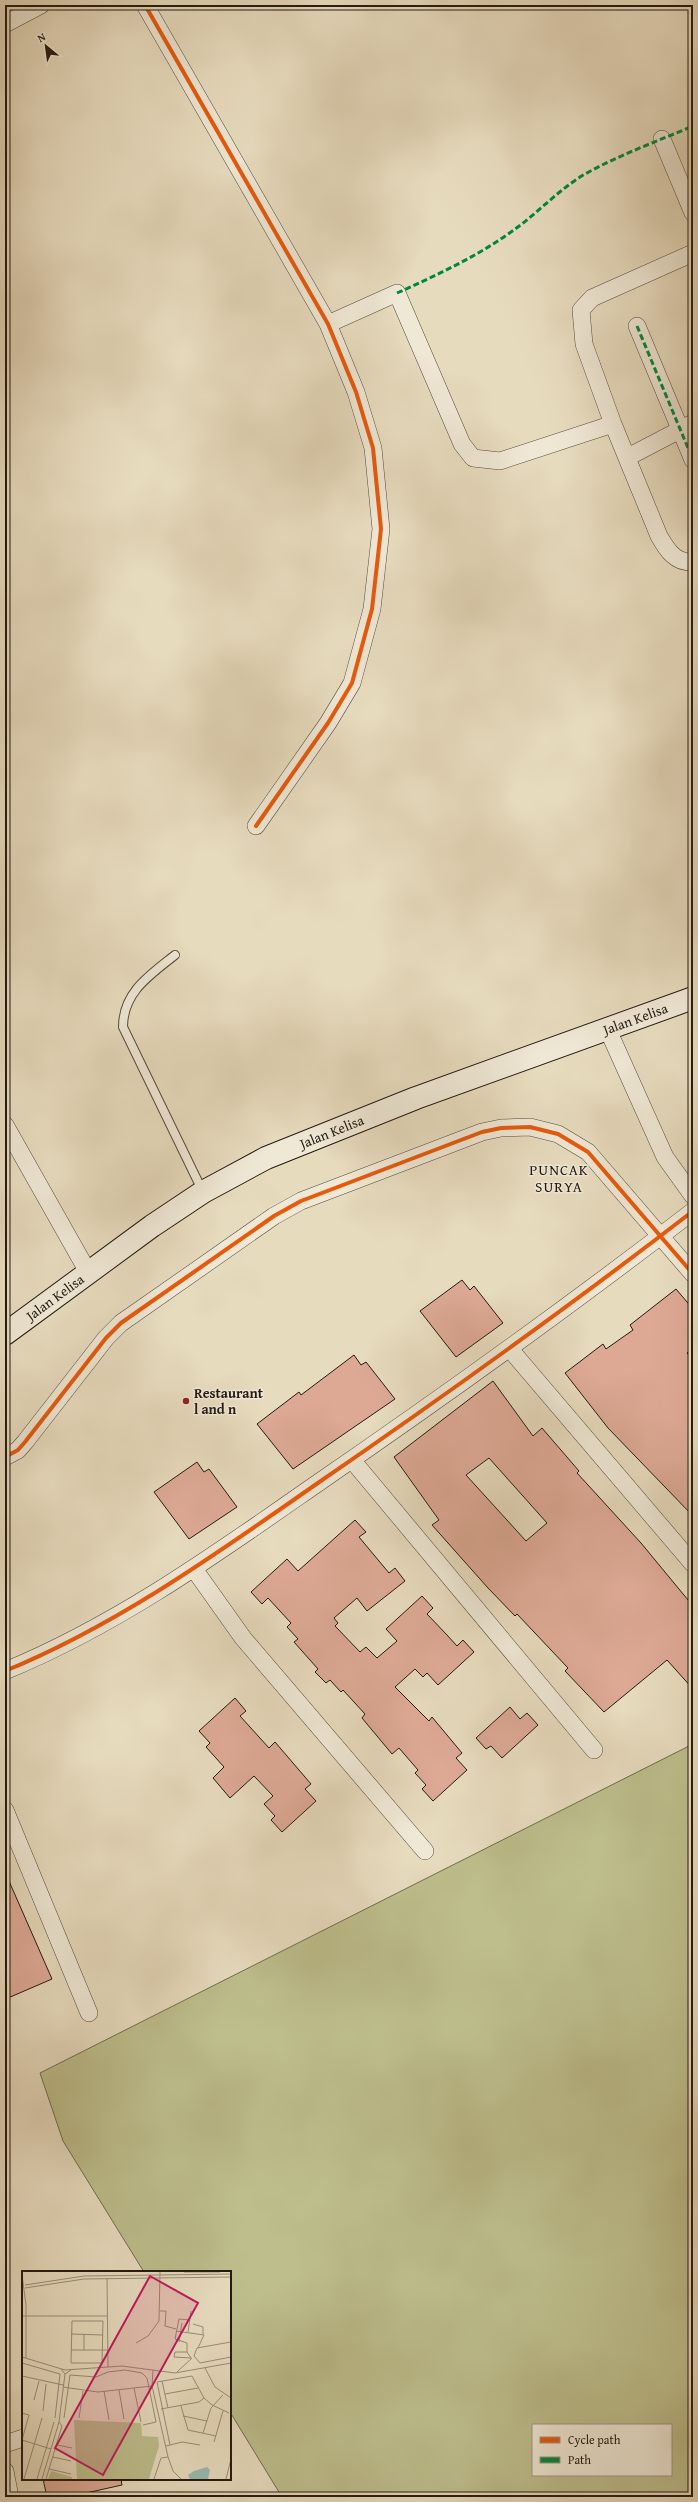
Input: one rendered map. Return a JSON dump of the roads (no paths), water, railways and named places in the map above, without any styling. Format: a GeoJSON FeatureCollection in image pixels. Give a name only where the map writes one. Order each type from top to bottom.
{"type":"FeatureCollection","features":[{"type":"Feature","properties":{"kind":"main road","name":"Jalan Kelisa"},"geometry":{"type":"LineString","coordinates":[[5,1334],[88,1272],[203,1192],[266,1158],[416,1098],[608,1030],[693,998]]}},
{"type":"Feature","properties":{"kind":"street"},"geometry":{"type":"LineString","coordinates":[[5,24],[41,5]]}},
{"type":"Feature","properties":{"kind":"street"},"geometry":{"type":"LineString","coordinates":[[145,5],[328,324],[356,392],[373,448],[382,529],[372,610],[352,682],[328,723],[256,826]]}},
{"type":"Feature","properties":{"kind":"street"},"geometry":{"type":"LineString","coordinates":[[662,139],[693,213]]}},
{"type":"Feature","properties":{"kind":"street"},"geometry":{"type":"LineString","coordinates":[[693,253],[592,298],[582,310],[584,344],[613,424],[668,552],[676,558],[693,562]]}},
{"type":"Feature","properties":{"kind":"street"},"geometry":{"type":"LineString","coordinates":[[328,324],[397,293],[462,444],[474,458],[500,461],[613,424]]}},
{"type":"Feature","properties":{"kind":"street"},"geometry":{"type":"LineString","coordinates":[[637,326],[687,426],[693,460]]}},
{"type":"Feature","properties":{"kind":"street"},"geometry":{"type":"LineString","coordinates":[[628,457],[687,426]]}},
{"type":"Feature","properties":{"kind":"street"},"geometry":{"type":"LineString","coordinates":[[608,1030],[665,1157],[693,1196]]}},
{"type":"Feature","properties":{"kind":"street"},"geometry":{"type":"LineString","coordinates":[[5,1125],[88,1272]]}},
{"type":"Feature","properties":{"kind":"street"},"geometry":{"type":"LineString","coordinates":[[5,1457],[18,1450],[25,1442],[106,1338],[121,1323],[274,1216],[301,1200],[482,1132],[530,1127],[558,1134],[588,1152],[693,1274]]}},
{"type":"Feature","properties":{"kind":"street"},"geometry":{"type":"LineString","coordinates":[[5,1671],[87,1633],[194,1569],[352,1460],[509,1348],[693,1211]]}},
{"type":"Feature","properties":{"kind":"street"},"geometry":{"type":"LineString","coordinates":[[509,1348],[693,1564]]}},
{"type":"Feature","properties":{"kind":"street"},"geometry":{"type":"LineString","coordinates":[[352,1460],[594,1750]]}},
{"type":"Feature","properties":{"kind":"street"},"geometry":{"type":"LineString","coordinates":[[194,1569],[243,1638],[425,1851]]}},
{"type":"Feature","properties":{"kind":"street"},"geometry":{"type":"LineString","coordinates":[[5,1810],[89,2013]]}},
{"type":"Feature","properties":{"kind":"street"},"geometry":{"type":"LineString","coordinates":[[5,2444],[22,2438]]}},
{"type":"Feature","properties":{"kind":"street"},"geometry":{"type":"LineString","coordinates":[[5,2471],[10,2497]]}},
{"type":"Feature","properties":{"kind":"lane"},"geometry":{"type":"LineString","coordinates":[[175,955],[151,974],[132,995],[125,1006],[123,1027],[203,1192]]}},
{"type":"Feature","properties":{"kind":"place","name":"Restaurant l and n"},"geometry":{"type":"Point","coordinates":[186,1401]}},
{"type":"Feature","properties":{"kind":"district","name":"PUNCAK SURYA"},"geometry":{"type":"Point","coordinates":[559,1178]}}]}
